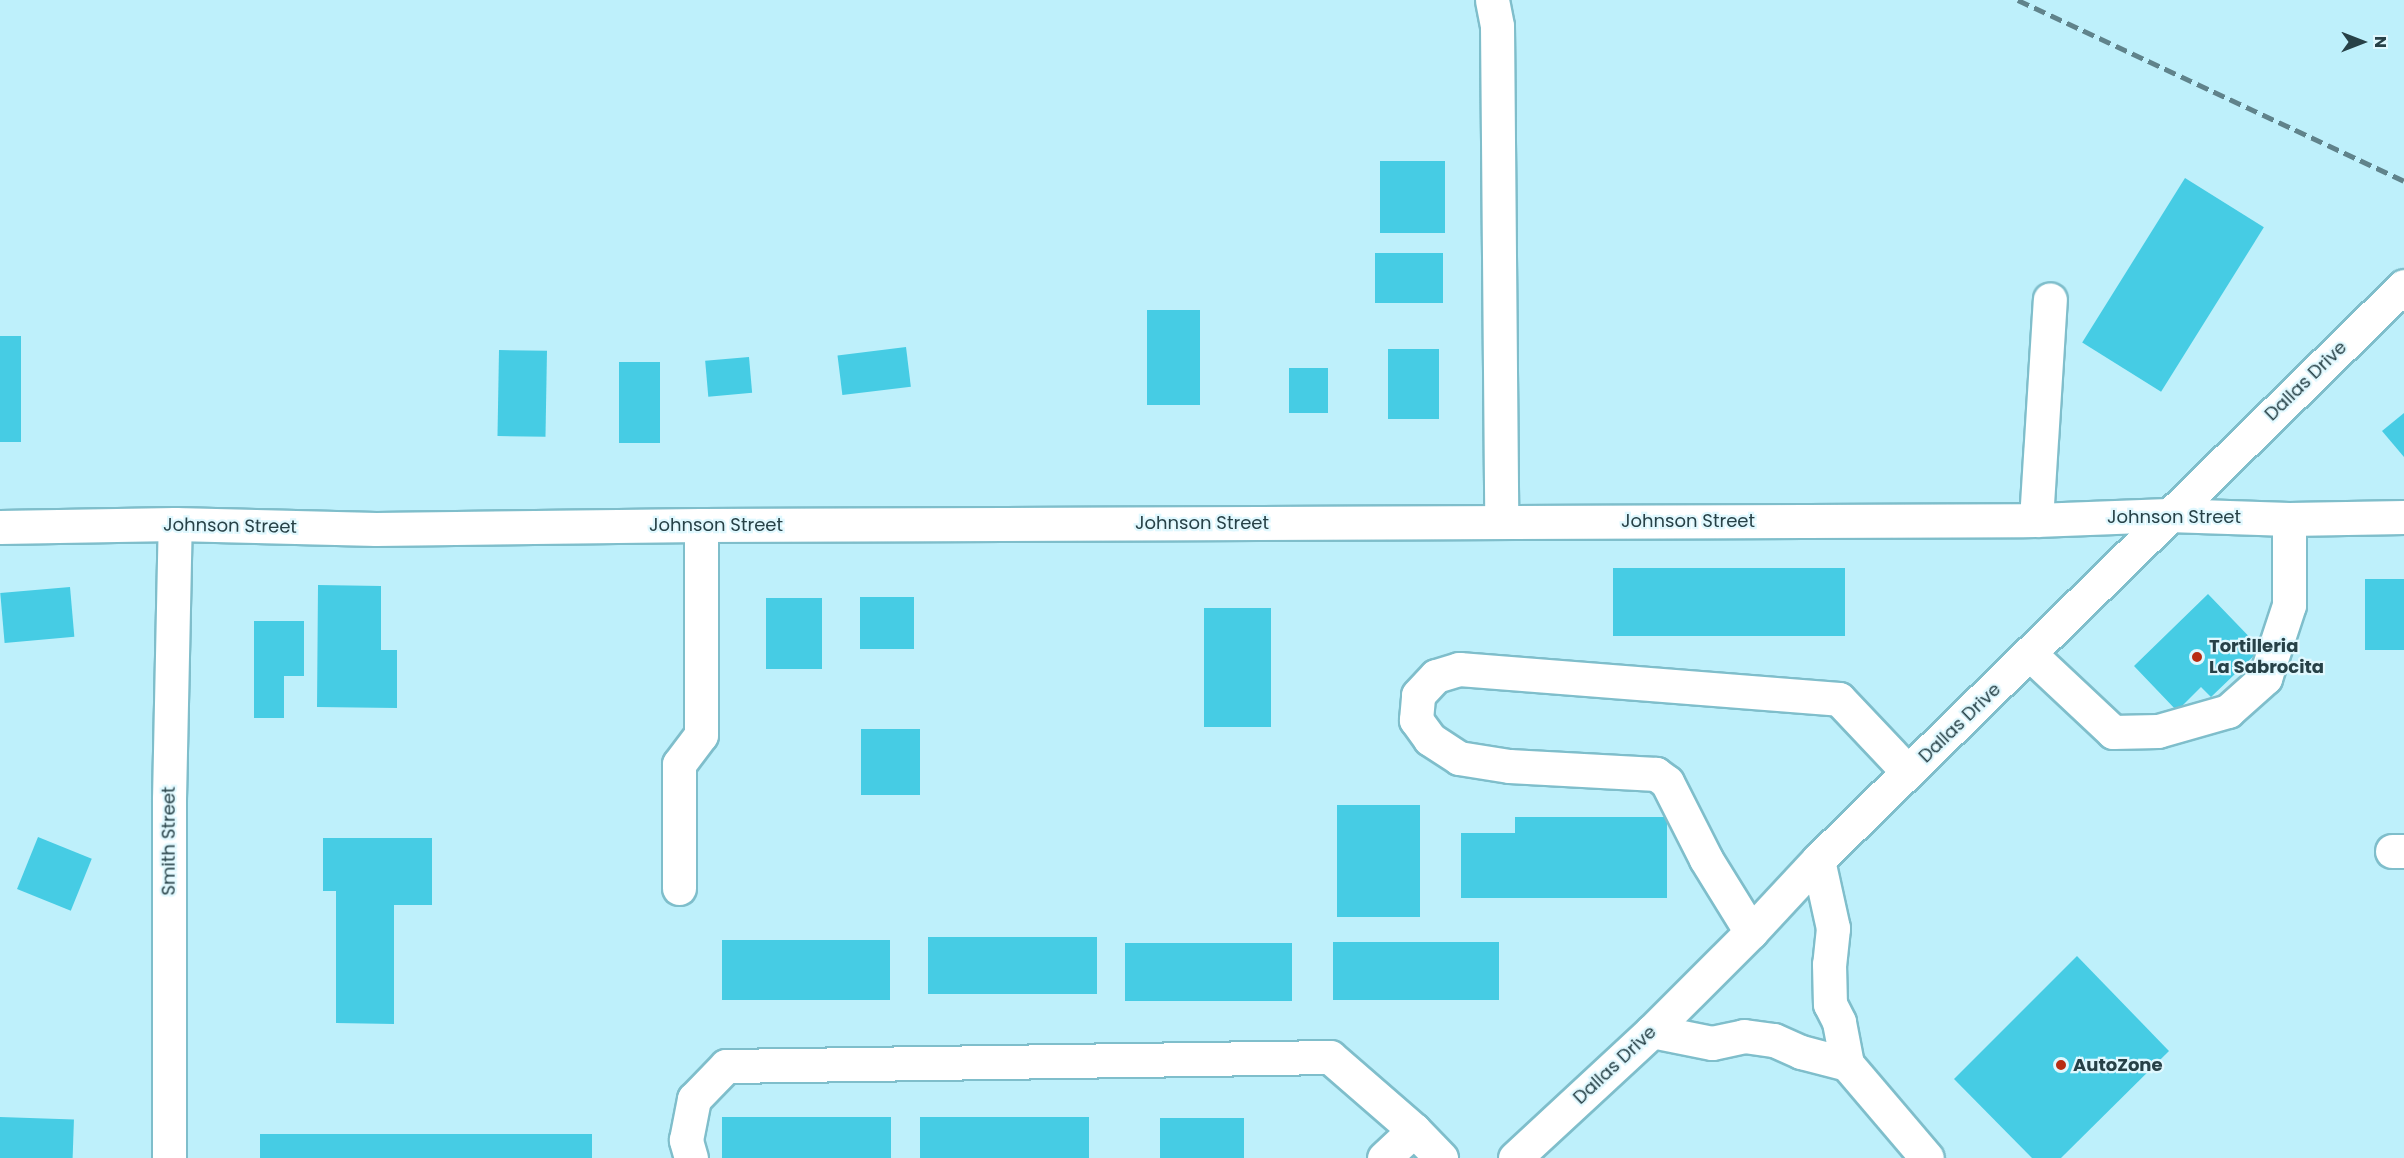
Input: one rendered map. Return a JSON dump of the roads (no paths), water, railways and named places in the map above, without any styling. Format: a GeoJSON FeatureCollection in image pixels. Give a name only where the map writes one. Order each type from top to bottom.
{"type":"FeatureCollection","features":[{"type":"Feature","properties":{"kind":"street"},"geometry":{"type":"LineString","coordinates":[[1492,0],[1497,26],[1502,522]]}},
{"type":"Feature","properties":{"kind":"street","name":"Dallas Drive"},"geometry":{"type":"LineString","coordinates":[[1515,1158],[1652,1031],[1751,932],[1818,860],[2404,286]]}},
{"type":"Feature","properties":{"kind":"street"},"geometry":{"type":"LineString","coordinates":[[2036,520],[2050,299]]}},
{"type":"Feature","properties":{"kind":"street","name":"Johnson Street"},"geometry":{"type":"LineString","coordinates":[[0,526],[175,524],[376,529],[701,525],[2036,520],[2168,515],[2289,519],[2404,517]]}},
{"type":"Feature","properties":{"kind":"street"},"geometry":{"type":"LineString","coordinates":[[2030,654],[2113,732],[2158,731],[2228,711],[2265,678],[2289,605],[2289,519]]}},
{"type":"Feature","properties":{"kind":"street","name":"Smith Street"},"geometry":{"type":"LineString","coordinates":[[169,1158],[169,800],[175,524]]}},
{"type":"Feature","properties":{"kind":"street"},"geometry":{"type":"LineString","coordinates":[[679,888],[679,764],[701,735],[701,525]]}},
{"type":"Feature","properties":{"kind":"street"},"geometry":{"type":"LineString","coordinates":[[1751,932],[1706,859],[1667,782],[1656,774],[1509,766],[1459,758],[1430,739],[1416,720],[1418,695],[1437,676],[1459,669],[1839,699],[1908,772]]}},
{"type":"Feature","properties":{"kind":"street"},"geometry":{"type":"LineString","coordinates":[[1818,860],[1833,928],[1828,984],[1830,1004],[1839,1022],[1847,1064],[1927,1158]]}},
{"type":"Feature","properties":{"kind":"street"},"geometry":{"type":"LineString","coordinates":[[1652,1031],[1712,1042],[1744,1036],[1774,1040],[1801,1052],[1847,1064]]}},
{"type":"Feature","properties":{"kind":"street"},"geometry":{"type":"LineString","coordinates":[[691,1158],[686,1140],[694,1099],[726,1066],[1330,1057],[1414,1130],[1441,1158]]}},
{"type":"Feature","properties":{"kind":"street"},"geometry":{"type":"LineString","coordinates":[[1384,1158],[1414,1130]]}},
{"type":"Feature","properties":{"kind":"railway"},"geometry":{"type":"LineString","coordinates":[[2018,0],[2404,181]]}},
{"type":"Feature","properties":{"kind":"place","name":"Tortilleria La Sabrocita"},"geometry":{"type":"Point","coordinates":[2197,657]}},
{"type":"Feature","properties":{"kind":"place","name":"AutoZone"},"geometry":{"type":"Point","coordinates":[2061,1065]}}]}
